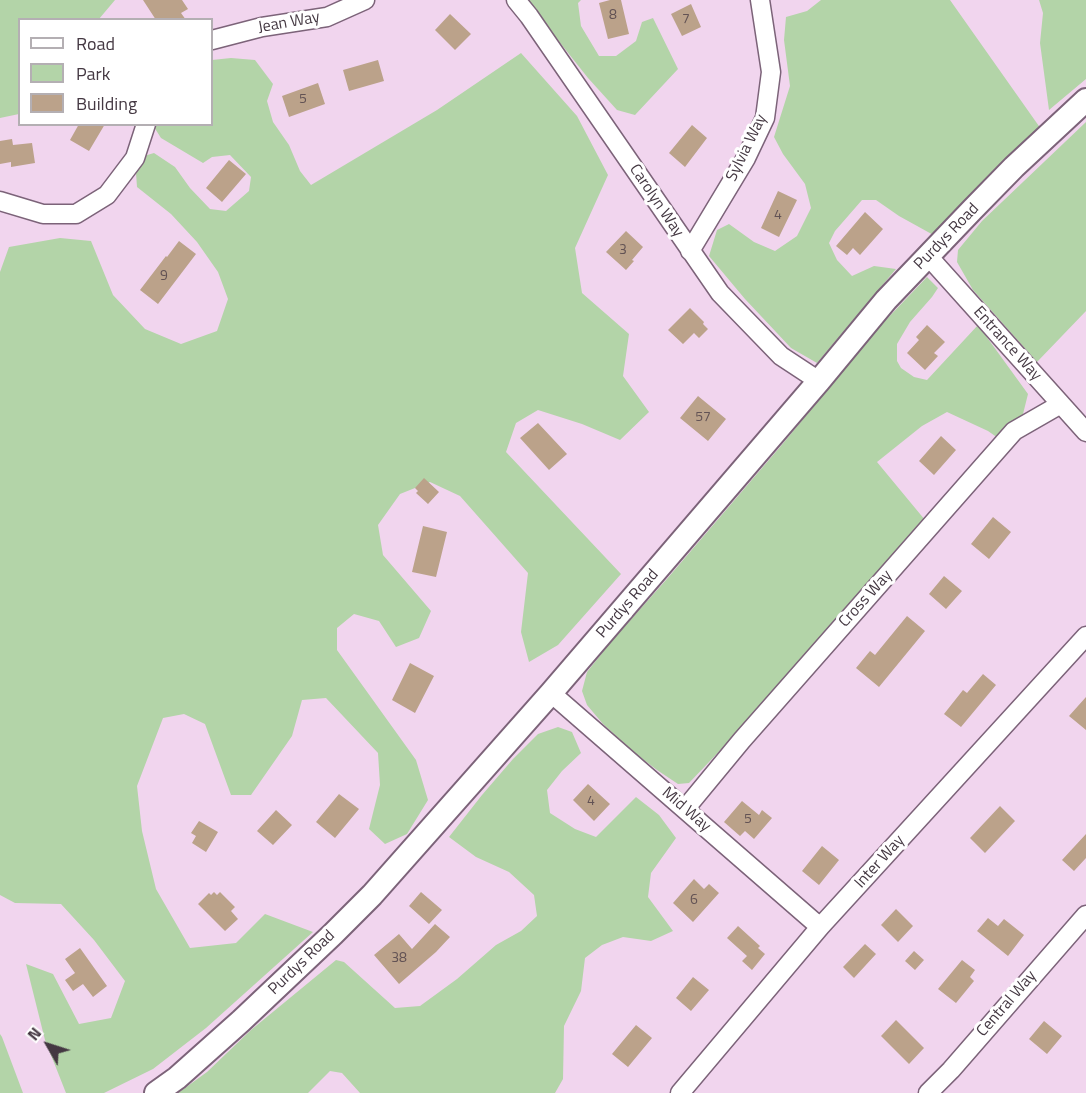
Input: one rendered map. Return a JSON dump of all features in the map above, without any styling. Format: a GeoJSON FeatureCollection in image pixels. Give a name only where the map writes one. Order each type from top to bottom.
{"type":"FeatureCollection","features":[{"type":"Feature","properties":{"kind":"main road","name":"Purdys Road"},"geometry":{"type":"LineString","coordinates":[[156,1093],[177,1078],[224,1036],[356,911],[551,693],[886,300],[1007,174],[1086,100]]}},
{"type":"Feature","properties":{"kind":"street","name":"Jean Way"},"geometry":{"type":"LineString","coordinates":[[213,40],[262,27],[327,17],[365,0]]}},
{"type":"Feature","properties":{"kind":"street","name":"Carolyn Way"},"geometry":{"type":"LineString","coordinates":[[516,0],[720,293],[781,356],[819,381]]}},
{"type":"Feature","properties":{"kind":"street","name":"Sylvia Way"},"geometry":{"type":"LineString","coordinates":[[690,251],[746,158],[765,118],[771,72],[760,0]]}},
{"type":"Feature","properties":{"kind":"street"},"geometry":{"type":"LineString","coordinates":[[0,201],[43,214],[76,214],[107,195],[135,158],[145,126]]}},
{"type":"Feature","properties":{"kind":"street","name":"Entrance Way"},"geometry":{"type":"LineString","coordinates":[[928,256],[1086,432]]}},
{"type":"Feature","properties":{"kind":"street","name":"Cross Way"},"geometry":{"type":"LineString","coordinates":[[685,809],[742,740],[1014,432],[1061,405]]}},
{"type":"Feature","properties":{"kind":"street","name":"Inter Way"},"geometry":{"type":"LineString","coordinates":[[680,1093],[820,927],[1086,636]]}},
{"type":"Feature","properties":{"kind":"street","name":"Mid Way"},"geometry":{"type":"LineString","coordinates":[[551,693],[820,927]]}},
{"type":"Feature","properties":{"kind":"street","name":"Central Way"},"geometry":{"type":"LineString","coordinates":[[928,1093],[951,1070],[1086,915]]}},
{"type":"Feature","properties":{"kind":"green space"},"geometry":{"type":"Polygon","coordinates":[[[0,0],[115,0],[100,18],[18,18],[18,114],[0,118],[0,0]]]}},
{"type":"Feature","properties":{"kind":"green space"},"geometry":{"type":"Polygon","coordinates":[[[526,0],[581,0],[578,3],[581,26],[599,56],[616,56],[636,41],[642,22],[653,18],[678,69],[635,115],[617,110],[588,78],[526,0]]]}},
{"type":"Feature","properties":{"kind":"green space"},"geometry":{"type":"Polygon","coordinates":[[[821,0],[950,0],[1041,129],[937,237],[876,200],[862,200],[835,231],[829,243],[837,260],[852,276],[874,266],[896,269],[817,363],[791,348],[709,256],[717,230],[729,224],[754,242],[775,251],[797,236],[811,208],[805,184],[783,154],[774,137],[790,86],[784,40],[786,17],[807,11],[821,0]]]}},
{"type":"Feature","properties":{"kind":"green space"},"geometry":{"type":"Polygon","coordinates":[[[1039,0],[1086,0],[1086,79],[1049,110],[1040,43],[1043,13],[1039,0]]]}},
{"type":"Feature","properties":{"kind":"green space"},"geometry":{"type":"Polygon","coordinates":[[[521,53],[577,116],[608,175],[575,248],[582,293],[629,334],[623,376],[649,412],[620,440],[582,424],[538,410],[516,423],[506,452],[621,574],[558,645],[529,662],[521,632],[528,573],[460,496],[430,482],[400,494],[378,525],[383,555],[431,611],[419,638],[396,647],[379,621],[354,614],[337,628],[337,650],[416,760],[428,800],[407,834],[385,844],[369,829],[380,785],[378,753],[326,698],[302,700],[292,736],[251,795],[231,795],[205,724],[184,714],[163,718],[137,786],[142,831],[156,889],[190,948],[236,943],[265,914],[313,932],[206,1028],[153,1069],[104,1093],[66,1093],[45,1040],[26,964],[53,974],[79,1024],[111,1018],[125,981],[94,940],[61,904],[15,903],[0,895],[0,272],[9,247],[60,238],[91,241],[113,295],[145,329],[181,344],[217,331],[228,299],[218,272],[197,242],[171,214],[137,187],[136,173],[144,156],[154,153],[175,167],[190,188],[210,209],[226,211],[249,191],[251,177],[230,155],[212,157],[203,163],[161,138],[154,127],[213,126],[213,60],[231,58],[255,60],[273,84],[267,101],[273,122],[289,145],[300,171],[311,185],[437,110],[521,53]]]}},
{"type":"Feature","properties":{"kind":"green space"},"geometry":{"type":"Polygon","coordinates":[[[1086,122],[1086,311],[1037,362],[973,290],[957,262],[958,250],[982,221],[1086,122]]]}},
{"type":"Feature","properties":{"kind":"green space"},"geometry":{"type":"Polygon","coordinates":[[[927,277],[938,288],[910,322],[897,344],[897,361],[901,368],[914,377],[927,380],[978,325],[1028,394],[1023,414],[998,438],[947,412],[922,426],[877,462],[925,520],[730,740],[689,783],[678,784],[636,754],[603,724],[587,705],[582,691],[587,672],[780,447],[881,325],[927,277]]]}},
{"type":"Feature","properties":{"kind":"green space"},"geometry":{"type":"Polygon","coordinates":[[[558,727],[572,732],[581,753],[562,771],[547,790],[550,813],[575,829],[596,837],[636,797],[659,815],[676,838],[651,873],[648,897],[673,931],[651,941],[623,937],[602,945],[585,958],[581,991],[564,1026],[563,1079],[555,1093],[360,1093],[342,1073],[330,1071],[308,1093],[178,1093],[207,1072],[251,1030],[336,960],[344,962],[395,1008],[420,1006],[457,979],[496,945],[521,931],[537,916],[534,895],[509,872],[476,857],[449,837],[513,759],[538,734],[558,727]]]}},
{"type":"Feature","properties":{"kind":"green space"},"geometry":{"type":"Polygon","coordinates":[[[0,1034],[2,1037],[23,1093],[0,1093],[0,1034]]]}},
{"type":"Feature","properties":{"kind":"building"},"geometry":{"type":"Polygon","coordinates":[[[143,0],[182,0],[188,9],[181,13],[185,18],[155,18],[143,0]]]}},
{"type":"Feature","properties":{"kind":"building"},"geometry":{"type":"Polygon","coordinates":[[[621,0],[629,34],[608,39],[599,3],[621,0]]]}},
{"type":"Feature","properties":{"kind":"building"},"geometry":{"type":"Polygon","coordinates":[[[691,4],[701,27],[682,36],[671,14],[691,4]]]}},
{"type":"Feature","properties":{"kind":"building"},"geometry":{"type":"Polygon","coordinates":[[[450,14],[471,34],[455,50],[435,30],[450,14]]]}},
{"type":"Feature","properties":{"kind":"building"},"geometry":{"type":"Polygon","coordinates":[[[378,60],[384,81],[349,91],[343,70],[378,60]]]}},
{"type":"Feature","properties":{"kind":"building"},"geometry":{"type":"Polygon","coordinates":[[[318,83],[325,104],[289,117],[282,96],[318,83]]]}},
{"type":"Feature","properties":{"kind":"building"},"geometry":{"type":"Polygon","coordinates":[[[692,125],[707,138],[685,167],[669,153],[692,125]]]}},
{"type":"Feature","properties":{"kind":"building"},"geometry":{"type":"Polygon","coordinates":[[[78,126],[104,126],[89,151],[70,140],[78,126]]]}},
{"type":"Feature","properties":{"kind":"building"},"geometry":{"type":"Polygon","coordinates":[[[12,139],[13,145],[32,143],[35,163],[11,167],[11,162],[0,164],[0,141],[12,139]]]}},
{"type":"Feature","properties":{"kind":"building"},"geometry":{"type":"Polygon","coordinates":[[[229,160],[246,174],[222,202],[206,188],[229,160]]]}},
{"type":"Feature","properties":{"kind":"building"},"geometry":{"type":"Polygon","coordinates":[[[778,191],[797,200],[779,237],[761,228],[778,191]]]}},
{"type":"Feature","properties":{"kind":"building"},"geometry":{"type":"Polygon","coordinates":[[[865,212],[883,229],[860,255],[853,248],[847,255],[836,246],[865,212]]]}},
{"type":"Feature","properties":{"kind":"building"},"geometry":{"type":"Polygon","coordinates":[[[626,231],[643,247],[626,270],[606,252],[626,231]]]}},
{"type":"Feature","properties":{"kind":"building"},"geometry":{"type":"Polygon","coordinates":[[[179,241],[196,254],[158,304],[140,290],[179,241]]]}},
{"type":"Feature","properties":{"kind":"building"},"geometry":{"type":"Polygon","coordinates":[[[690,308],[708,329],[699,338],[694,333],[683,344],[668,330],[690,308]]]}},
{"type":"Feature","properties":{"kind":"building"},"geometry":{"type":"Polygon","coordinates":[[[927,325],[945,342],[934,353],[938,356],[925,370],[907,353],[919,340],[916,337],[927,325]]]}},
{"type":"Feature","properties":{"kind":"building"},"geometry":{"type":"Polygon","coordinates":[[[698,396],[726,419],[708,441],[680,418],[698,396]]]}},
{"type":"Feature","properties":{"kind":"building"},"geometry":{"type":"Polygon","coordinates":[[[538,423],[567,454],[549,470],[520,438],[538,423]]]}},
{"type":"Feature","properties":{"kind":"building"},"geometry":{"type":"Polygon","coordinates":[[[941,436],[956,450],[934,475],[919,461],[941,436]]]}},
{"type":"Feature","properties":{"kind":"building"},"geometry":{"type":"Polygon","coordinates":[[[424,478],[439,492],[428,504],[416,493],[418,491],[415,488],[424,478]]]}},
{"type":"Feature","properties":{"kind":"building"},"geometry":{"type":"Polygon","coordinates":[[[993,517],[1011,532],[989,559],[971,544],[993,517]]]}},
{"type":"Feature","properties":{"kind":"building"},"geometry":{"type":"Polygon","coordinates":[[[423,526],[447,532],[436,577],[412,572],[423,526]]]}},
{"type":"Feature","properties":{"kind":"building"},"geometry":{"type":"Polygon","coordinates":[[[944,576],[962,591],[946,609],[929,594],[944,576]]]}},
{"type":"Feature","properties":{"kind":"building"},"geometry":{"type":"Polygon","coordinates":[[[907,616],[925,631],[879,687],[856,668],[870,651],[875,655],[907,616]]]}},
{"type":"Feature","properties":{"kind":"building"},"geometry":{"type":"Polygon","coordinates":[[[410,663],[434,676],[415,713],[392,700],[410,663]]]}},
{"type":"Feature","properties":{"kind":"building"},"geometry":{"type":"Polygon","coordinates":[[[983,674],[996,685],[961,727],[944,714],[963,690],[967,693],[983,674]]]}},
{"type":"Feature","properties":{"kind":"building"},"geometry":{"type":"Polygon","coordinates":[[[1086,697],[1086,730],[1069,716],[1086,697]]]}},
{"type":"Feature","properties":{"kind":"building"},"geometry":{"type":"Polygon","coordinates":[[[588,784],[610,804],[594,821],[573,800],[588,784]]]}},
{"type":"Feature","properties":{"kind":"building"},"geometry":{"type":"Polygon","coordinates":[[[339,794],[359,809],[335,838],[316,822],[339,794]]]}},
{"type":"Feature","properties":{"kind":"building"},"geometry":{"type":"Polygon","coordinates":[[[742,801],[759,815],[762,810],[772,818],[754,839],[745,831],[740,836],[724,822],[742,801]]]}},
{"type":"Feature","properties":{"kind":"building"},"geometry":{"type":"Polygon","coordinates":[[[1000,806],[1015,821],[985,853],[970,838],[1000,806]]]}},
{"type":"Feature","properties":{"kind":"building"},"geometry":{"type":"Polygon","coordinates":[[[276,810],[292,825],[273,845],[257,831],[276,810]]]}},
{"type":"Feature","properties":{"kind":"building"},"geometry":{"type":"Polygon","coordinates":[[[199,821],[218,832],[206,852],[192,843],[196,836],[191,833],[199,821]]]}},
{"type":"Feature","properties":{"kind":"building"},"geometry":{"type":"Polygon","coordinates":[[[1086,834],[1086,858],[1074,871],[1062,860],[1086,834]]]}},
{"type":"Feature","properties":{"kind":"building"},"geometry":{"type":"Polygon","coordinates":[[[822,846],[839,860],[819,885],[802,871],[822,846]]]}},
{"type":"Feature","properties":{"kind":"building"},"geometry":{"type":"Polygon","coordinates":[[[694,879],[704,889],[709,884],[719,893],[693,922],[673,903],[694,879]]]}},
{"type":"Feature","properties":{"kind":"building"},"geometry":{"type":"Polygon","coordinates":[[[214,892],[217,895],[220,892],[235,907],[231,911],[238,919],[225,931],[198,904],[209,893],[211,895],[214,892]]]}},
{"type":"Feature","properties":{"kind":"building"},"geometry":{"type":"Polygon","coordinates":[[[421,892],[442,910],[429,924],[409,906],[421,892]]]}},
{"type":"Feature","properties":{"kind":"building"},"geometry":{"type":"Polygon","coordinates":[[[896,909],[913,926],[898,942],[881,925],[896,909]]]}},
{"type":"Feature","properties":{"kind":"building"},"geometry":{"type":"Polygon","coordinates":[[[988,918],[998,926],[1004,919],[1024,935],[1008,956],[977,931],[988,918]]]}},
{"type":"Feature","properties":{"kind":"building"},"geometry":{"type":"Polygon","coordinates":[[[435,924],[450,937],[399,984],[374,955],[399,934],[412,949],[435,924]]]}},
{"type":"Feature","properties":{"kind":"building"},"geometry":{"type":"Polygon","coordinates":[[[738,926],[760,946],[758,948],[765,954],[752,970],[742,961],[747,956],[727,938],[738,926]]]}},
{"type":"Feature","properties":{"kind":"building"},"geometry":{"type":"Polygon","coordinates":[[[865,944],[876,954],[854,978],[843,967],[865,944]]]}},
{"type":"Feature","properties":{"kind":"building"},"geometry":{"type":"Polygon","coordinates":[[[80,948],[107,986],[93,997],[83,984],[73,991],[65,980],[75,973],[65,959],[80,948]]]}},
{"type":"Feature","properties":{"kind":"building"},"geometry":{"type":"Polygon","coordinates":[[[914,951],[924,960],[915,970],[905,961],[914,951]]]}},
{"type":"Feature","properties":{"kind":"building"},"geometry":{"type":"Polygon","coordinates":[[[962,960],[975,970],[970,977],[974,981],[956,1003],[938,989],[962,960]]]}},
{"type":"Feature","properties":{"kind":"building"},"geometry":{"type":"Polygon","coordinates":[[[693,977],[709,990],[691,1011],[676,998],[693,977]]]}},
{"type":"Feature","properties":{"kind":"building"},"geometry":{"type":"Polygon","coordinates":[[[896,1020],[924,1048],[909,1064],[881,1036],[896,1020]]]}},
{"type":"Feature","properties":{"kind":"building"},"geometry":{"type":"Polygon","coordinates":[[[1044,1021],[1062,1036],[1047,1054],[1029,1039],[1044,1021]]]}},
{"type":"Feature","properties":{"kind":"building"},"geometry":{"type":"Polygon","coordinates":[[[636,1025],[652,1038],[628,1067],[612,1054],[636,1025]]]}}]}
